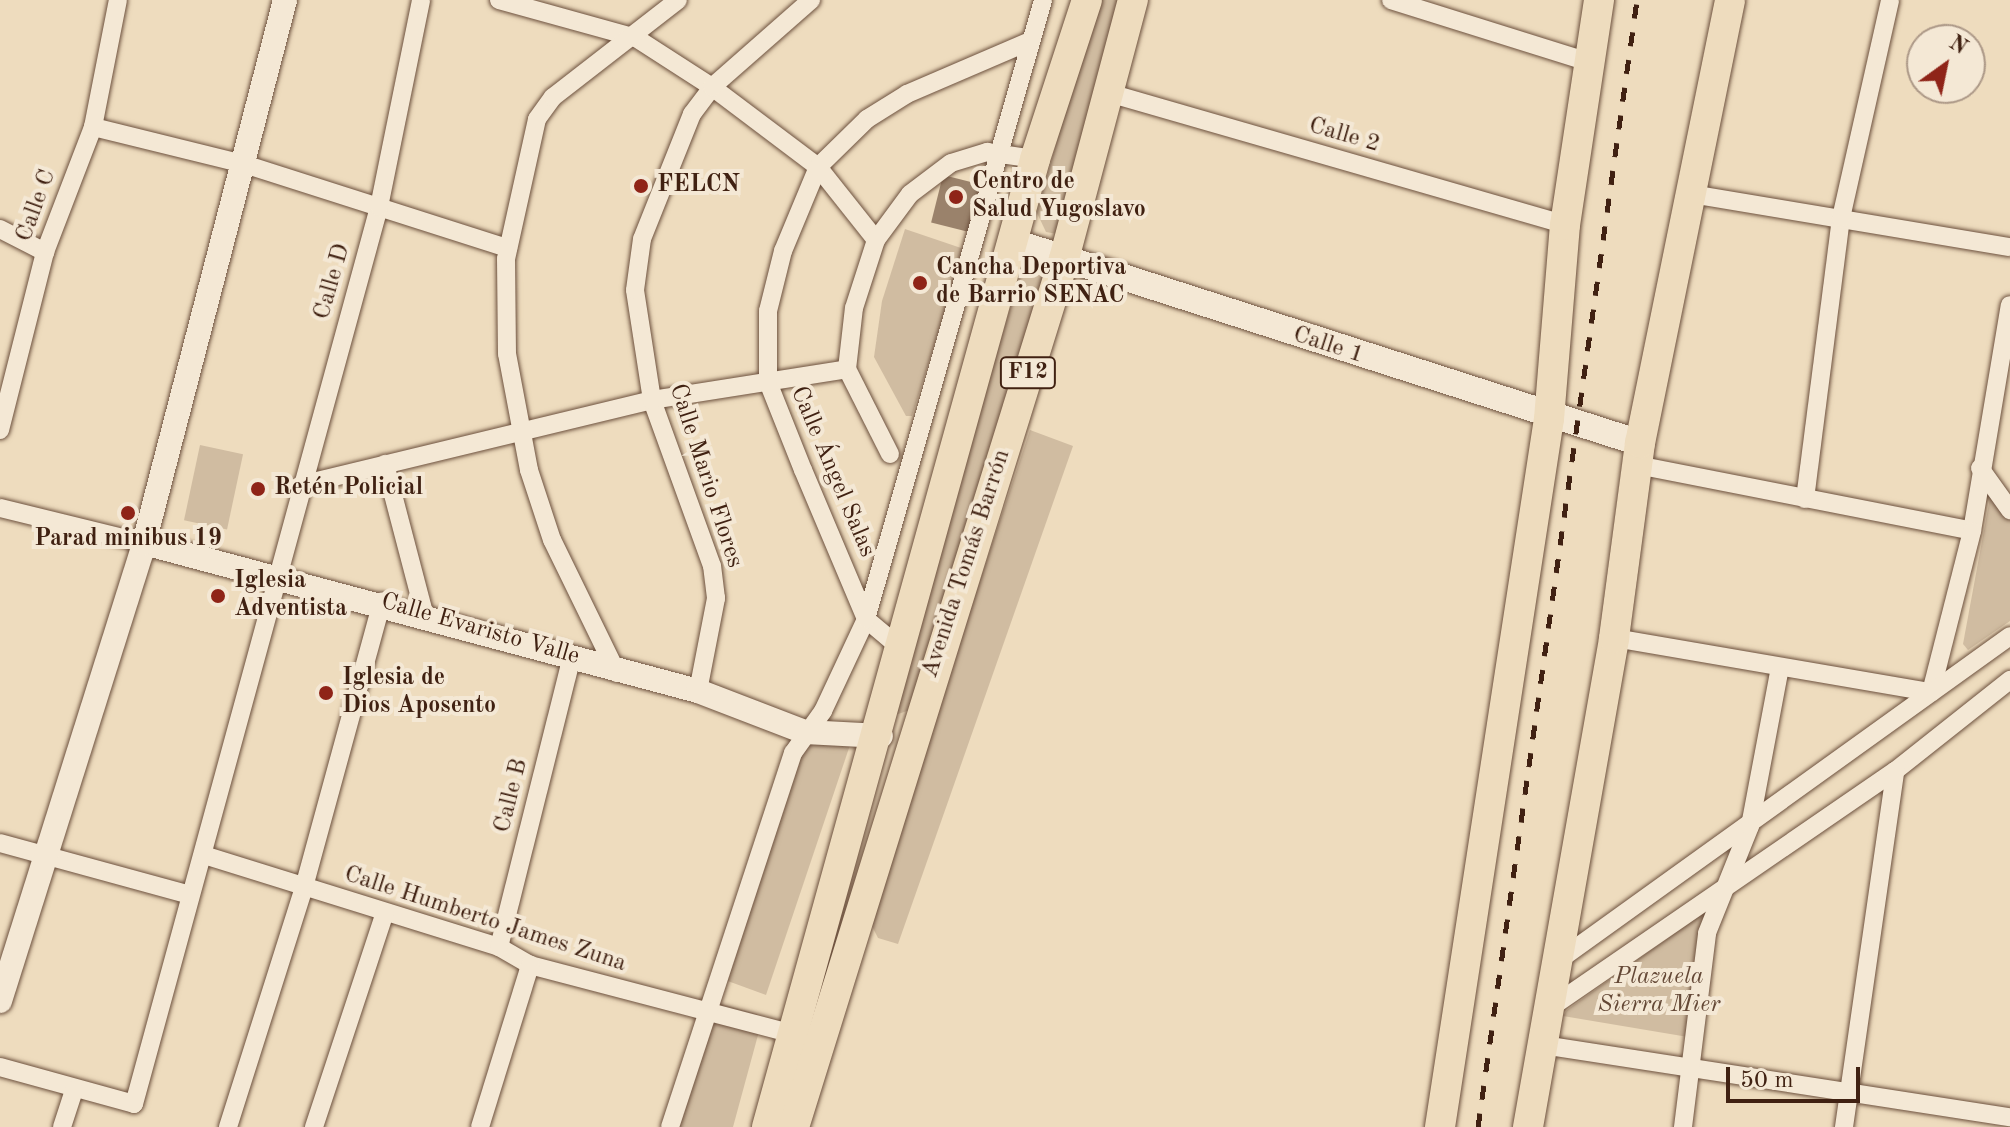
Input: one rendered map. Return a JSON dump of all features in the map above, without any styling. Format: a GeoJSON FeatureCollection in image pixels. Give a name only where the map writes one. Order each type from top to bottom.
{"type":"FeatureCollection","features":[{"type":"Feature","properties":{"kind":"main road","name":"Avenida Tomás Barrón"},"geometry":{"type":"LineString","coordinates":[[767,1127],[881,736],[1017,243],[1035,159],[1087,0]]}},
{"type":"Feature","properties":{"kind":"main road","name":"Avenida Tomás Barrón"},"geometry":{"type":"LineString","coordinates":[[794,1127],[910,743],[1064,259],[1133,0]]}},
{"type":"Feature","properties":{"kind":"main road"},"geometry":{"type":"LineString","coordinates":[[1440,1127],[1549,419],[1565,225],[1599,0]]}},
{"type":"Feature","properties":{"kind":"main road"},"geometry":{"type":"LineString","coordinates":[[1528,1127],[1614,638],[1639,454],[1730,0]]}},
{"type":"Feature","properties":{"kind":"main road","name":"Calle 1"},"geometry":{"type":"LineString","coordinates":[[1017,243],[1549,419],[1639,454]]}},
{"type":"Feature","properties":{"kind":"street","name":"Calle C"},"geometry":{"type":"LineString","coordinates":[[0,430],[45,252],[93,127],[118,0]]}},
{"type":"Feature","properties":{"kind":"street"},"geometry":{"type":"LineString","coordinates":[[0,1001],[41,853],[144,543],[285,0]]}},
{"type":"Feature","properties":{"kind":"street","name":"Calle D"},"geometry":{"type":"LineString","coordinates":[[74,1090],[134,1104],[186,894],[207,856],[301,485],[379,207],[421,0]]}},
{"type":"Feature","properties":{"kind":"street"},"geometry":{"type":"LineString","coordinates":[[499,0],[636,38],[712,87],[818,167],[876,240]]}},
{"type":"Feature","properties":{"kind":"street"},"geometry":{"type":"LineString","coordinates":[[617,673],[552,540],[521,431],[507,354],[508,248],[537,119],[553,97],[636,38],[678,0]]}},
{"type":"Feature","properties":{"kind":"street","name":"Calle Mario Flores"},"geometry":{"type":"LineString","coordinates":[[698,691],[716,598],[712,566],[652,400],[635,290],[642,239],[656,191],[712,87],[811,0]]}},
{"type":"Feature","properties":{"kind":"street"},"geometry":{"type":"LineString","coordinates":[[670,1127],[706,1014],[805,732],[823,711],[866,619],[1004,152],[1030,41],[1043,0]]}},
{"type":"Feature","properties":{"kind":"street"},"geometry":{"type":"LineString","coordinates":[[1391,0],[1589,62]]}},
{"type":"Feature","properties":{"kind":"street"},"geometry":{"type":"LineString","coordinates":[[1805,499],[1841,218],[1890,0]]}},
{"type":"Feature","properties":{"kind":"street","name":"Calle Ángel Salas"},"geometry":{"type":"LineString","coordinates":[[904,651],[866,619],[768,382],[768,311],[783,251],[818,167],[867,119],[917,88],[1030,41]]}},
{"type":"Feature","properties":{"kind":"street","name":"Calle 2"},"geometry":{"type":"LineString","coordinates":[[1109,93],[1565,225]]}},
{"type":"Feature","properties":{"kind":"street"},"geometry":{"type":"LineString","coordinates":[[93,127],[244,164],[508,248]]}},
{"type":"Feature","properties":{"kind":"street"},"geometry":{"type":"LineString","coordinates":[[890,454],[847,369],[854,308],[876,240],[910,194],[951,163],[1004,152],[1035,159]]}},
{"type":"Feature","properties":{"kind":"street"},"geometry":{"type":"LineString","coordinates":[[1692,194],[2010,247]]}},
{"type":"Feature","properties":{"kind":"street"},"geometry":{"type":"LineString","coordinates":[[0,229],[45,252]]}},
{"type":"Feature","properties":{"kind":"street"},"geometry":{"type":"LineString","coordinates":[[1931,692],[1972,531],[1980,468],[2010,305]]}},
{"type":"Feature","properties":{"kind":"street"},"geometry":{"type":"LineString","coordinates":[[301,485],[652,400],[847,369]]}},
{"type":"Feature","properties":{"kind":"street"},"geometry":{"type":"LineString","coordinates":[[1639,454],[1805,499],[1972,531]]}},
{"type":"Feature","properties":{"kind":"street"},"geometry":{"type":"LineString","coordinates":[[385,464],[424,613]]}},
{"type":"Feature","properties":{"kind":"street"},"geometry":{"type":"LineString","coordinates":[[1980,468],[2010,510]]}},
{"type":"Feature","properties":{"kind":"street","name":"Calle Evaristo Valle"},"geometry":{"type":"LineString","coordinates":[[0,508],[382,601],[572,656],[617,673],[698,691],[805,732],[881,736],[910,743]]}},
{"type":"Feature","properties":{"kind":"street"},"geometry":{"type":"LineString","coordinates":[[228,1127],[304,887],[382,601]]}},
{"type":"Feature","properties":{"kind":"street"},"geometry":{"type":"LineString","coordinates":[[1555,963],[1750,826],[2010,636]]}},
{"type":"Feature","properties":{"kind":"street"},"geometry":{"type":"LineString","coordinates":[[1614,638],[1779,672],[1931,692]]}},
{"type":"Feature","properties":{"kind":"street","name":"Calle B"},"geometry":{"type":"LineString","coordinates":[[499,947],[572,656]]}},
{"type":"Feature","properties":{"kind":"street"},"geometry":{"type":"LineString","coordinates":[[1683,1127],[1707,933],[1728,891],[1750,826],[1779,672]]}},
{"type":"Feature","properties":{"kind":"street"},"geometry":{"type":"LineString","coordinates":[[1547,1010],[1728,891],[1895,771],[2010,680]]}},
{"type":"Feature","properties":{"kind":"street"},"geometry":{"type":"LineString","coordinates":[[1844,1127],[1895,771]]}},
{"type":"Feature","properties":{"kind":"street"},"geometry":{"type":"LineString","coordinates":[[0,843],[186,894]]}},
{"type":"Feature","properties":{"kind":"street","name":"Calle Humberto James Zuna"},"geometry":{"type":"LineString","coordinates":[[207,856],[499,947],[530,965],[706,1014],[796,1035]]}},
{"type":"Feature","properties":{"kind":"street"},"geometry":{"type":"LineString","coordinates":[[314,1127],[385,912]]}},
{"type":"Feature","properties":{"kind":"street"},"geometry":{"type":"LineString","coordinates":[[480,1127],[530,965]]}},
{"type":"Feature","properties":{"kind":"street"},"geometry":{"type":"LineString","coordinates":[[1543,1045],[2010,1118],[2009,1127]]}},
{"type":"Feature","properties":{"kind":"street"},"geometry":{"type":"LineString","coordinates":[[0,1067],[74,1090],[62,1127]]}},
{"type":"Feature","properties":{"kind":"green space"},"geometry":{"type":"Polygon","coordinates":[[[1096,0],[1124,0],[1057,234],[1046,232],[1037,213],[1096,0]]]}},
{"type":"Feature","properties":{"kind":"green space"},"geometry":{"type":"Polygon","coordinates":[[[905,229],[964,249],[912,416],[906,416],[874,357],[882,301],[905,229]]]}},
{"type":"Feature","properties":{"kind":"green space"},"geometry":{"type":"Polygon","coordinates":[[[1031,268],[1045,273],[913,709],[898,714],[892,710],[933,565],[1020,276],[1031,268]]]}},
{"type":"Feature","properties":{"kind":"green space"},"geometry":{"type":"Polygon","coordinates":[[[1030,430],[1073,446],[898,944],[878,938],[868,918],[1030,430]]]}},
{"type":"Feature","properties":{"kind":"green space"},"geometry":{"type":"Polygon","coordinates":[[[200,445],[243,454],[227,529],[184,520],[200,445]]]}},
{"type":"Feature","properties":{"kind":"green space"},"geometry":{"type":"Polygon","coordinates":[[[1992,487],[2010,500],[2010,621],[1968,650],[1963,644],[1992,487]]]}},
{"type":"Feature","properties":{"kind":"green space"},"geometry":{"type":"Polygon","coordinates":[[[795,738],[850,745],[766,995],[725,980],[795,738]]]}},
{"type":"Feature","properties":{"kind":"green space","name":"Plazuela Sierra Mier"},"geometry":{"type":"Polygon","coordinates":[[[1706,911],[1688,1037],[1563,1016],[1567,1010],[1706,911]]]}},
{"type":"Feature","properties":{"kind":"green space"},"geometry":{"type":"Polygon","coordinates":[[[718,1003],[757,1014],[761,1024],[733,1127],[675,1127],[718,1003]]]}},
{"type":"Feature","properties":{"kind":"building","name":"Centro de Salud Yugoslavo"},"geometry":{"type":"Polygon","coordinates":[[[943,175],[983,185],[971,232],[931,223],[943,175]]]}},
{"type":"Feature","properties":{"kind":"railway"},"geometry":{"type":"LineString","coordinates":[[1478,1127],[1637,0]]}},
{"type":"Feature","properties":{"kind":"place","name":"FELCN"},"geometry":{"type":"Point","coordinates":[641,186]}},
{"type":"Feature","properties":{"kind":"place","name":"Centro de Salud Yugoslavo"},"geometry":{"type":"Point","coordinates":[956,197]}},
{"type":"Feature","properties":{"kind":"place","name":"Cancha Deportiva de Barrio SENAC"},"geometry":{"type":"Point","coordinates":[920,283]}},
{"type":"Feature","properties":{"kind":"place","name":"Retén Policial"},"geometry":{"type":"Point","coordinates":[258,489]}},
{"type":"Feature","properties":{"kind":"place","name":"Parad minibus 19"},"geometry":{"type":"Point","coordinates":[128,513]}},
{"type":"Feature","properties":{"kind":"place","name":"Iglesia Adventista"},"geometry":{"type":"Point","coordinates":[218,596]}},
{"type":"Feature","properties":{"kind":"place","name":"Iglesia de Dios Aposento"},"geometry":{"type":"Point","coordinates":[326,693]}}]}
